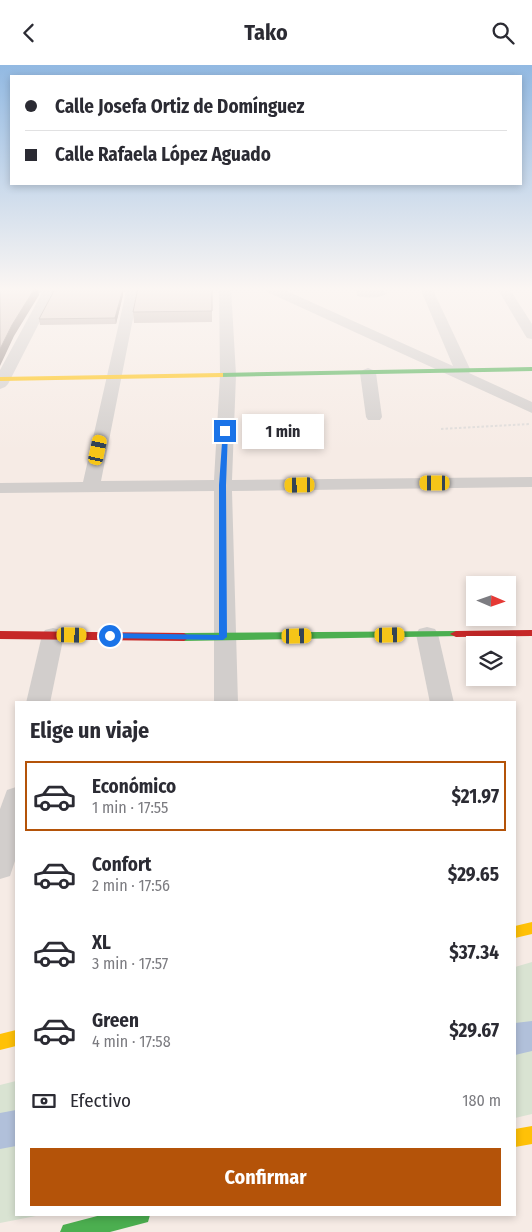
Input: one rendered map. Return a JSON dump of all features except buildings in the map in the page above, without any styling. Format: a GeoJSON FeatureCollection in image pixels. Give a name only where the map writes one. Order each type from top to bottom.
{"type":"FeatureCollection","features":[{"type":"Feature","properties":{"kind":"street"},"geometry":{"type":"LineString","coordinates":[[21,342],[1,381],[532,369]]}},
{"type":"Feature","properties":{"kind":"street"},"geometry":{"type":"LineString","coordinates":[[90,487],[121,342]]}},
{"type":"Feature","properties":{"kind":"street"},"geometry":{"type":"LineString","coordinates":[[226,701],[223,637],[223,485],[228,375],[227,342]]}},
{"type":"Feature","properties":{"kind":"street"},"geometry":{"type":"LineString","coordinates":[[392,342],[532,408]]}},
{"type":"Feature","properties":{"kind":"street"},"geometry":{"type":"LineString","coordinates":[[446,342],[456,371]]}},
{"type":"Feature","properties":{"kind":"street"},"geometry":{"type":"LineString","coordinates":[[368,373],[374,417]]}},
{"type":"Feature","properties":{"kind":"street"},"geometry":{"type":"LineString","coordinates":[[0,488],[532,482]]}},
{"type":"Feature","properties":{"kind":"street"},"geometry":{"type":"LineString","coordinates":[[0,635],[223,637],[532,633]]}},
{"type":"Feature","properties":{"kind":"street"},"geometry":{"type":"LineString","coordinates":[[426,634],[442,701]]}},
{"type":"Feature","properties":{"kind":"street"},"geometry":{"type":"LineString","coordinates":[[38,701],[53,635]]}},
{"type":"Feature","properties":{"kind":"street"},"geometry":{"type":"LineString","coordinates":[[0,869],[15,802]]}},
{"type":"Feature","properties":{"kind":"street"},"geometry":{"type":"LineString","coordinates":[[516,932],[532,929]]}},
{"type":"Feature","properties":{"kind":"street"},"geometry":{"type":"LineString","coordinates":[[0,1042],[15,1038]]}},
{"type":"Feature","properties":{"kind":"street"},"geometry":{"type":"LineString","coordinates":[[516,1139],[532,1135]]}},
{"type":"Feature","properties":{"kind":"street"},"geometry":{"type":"LineString","coordinates":[[70,1232],[130,1222]]}},
{"type":"Feature","properties":{"kind":"path"},"geometry":{"type":"LineString","coordinates":[[440,429],[532,424]]}},
{"type":"Feature","properties":{"kind":"green space"},"geometry":{"type":"Polygon","coordinates":[[[532,962],[532,1114],[516,1118],[516,967],[532,962]]]}},
{"type":"Feature","properties":{"kind":"green space"},"geometry":{"type":"Polygon","coordinates":[[[15,1081],[15,1216],[36,1216],[0,1223],[0,1085],[15,1081]]]}},
{"type":"Feature","properties":{"kind":"waterway"},"geometry":{"type":"LineString","coordinates":[[516,1039],[532,1036]]}},
{"type":"Feature","properties":{"kind":"waterway"},"geometry":{"type":"LineString","coordinates":[[0,1131],[15,1128]]}},
{"type":"Feature","properties":{"kind":"traffic: fast"},"geometry":{"type":"LineString","coordinates":[[220,375],[532,369]]}},
{"type":"Feature","properties":{"kind":"traffic: fast"},"geometry":{"type":"LineString","coordinates":[[184,637],[456,634]]}},
{"type":"Feature","properties":{"kind":"traffic: fast"},"geometry":{"type":"LineString","coordinates":[[70,1232],[137,1216]]}},
{"type":"Feature","properties":{"kind":"traffic: slow"},"geometry":{"type":"LineString","coordinates":[[0,379],[220,375]]}},
{"type":"Feature","properties":{"kind":"traffic: slow"},"geometry":{"type":"LineString","coordinates":[[516,932],[532,928]]}},
{"type":"Feature","properties":{"kind":"traffic: slow"},"geometry":{"type":"LineString","coordinates":[[0,1042],[15,1038]]}},
{"type":"Feature","properties":{"kind":"traffic: slow"},"geometry":{"type":"LineString","coordinates":[[516,1138],[532,1135]]}},
{"type":"Feature","properties":{"kind":"traffic: jam"},"geometry":{"type":"LineString","coordinates":[[456,634],[532,633]]}},
{"type":"Feature","properties":{"kind":"traffic: jam"},"geometry":{"type":"LineString","coordinates":[[0,635],[184,637]]}},
{"type":"Feature","properties":{"kind":"route"},"geometry":{"type":"LineString","coordinates":[[110,636],[223,637],[225,431]]}}]}
